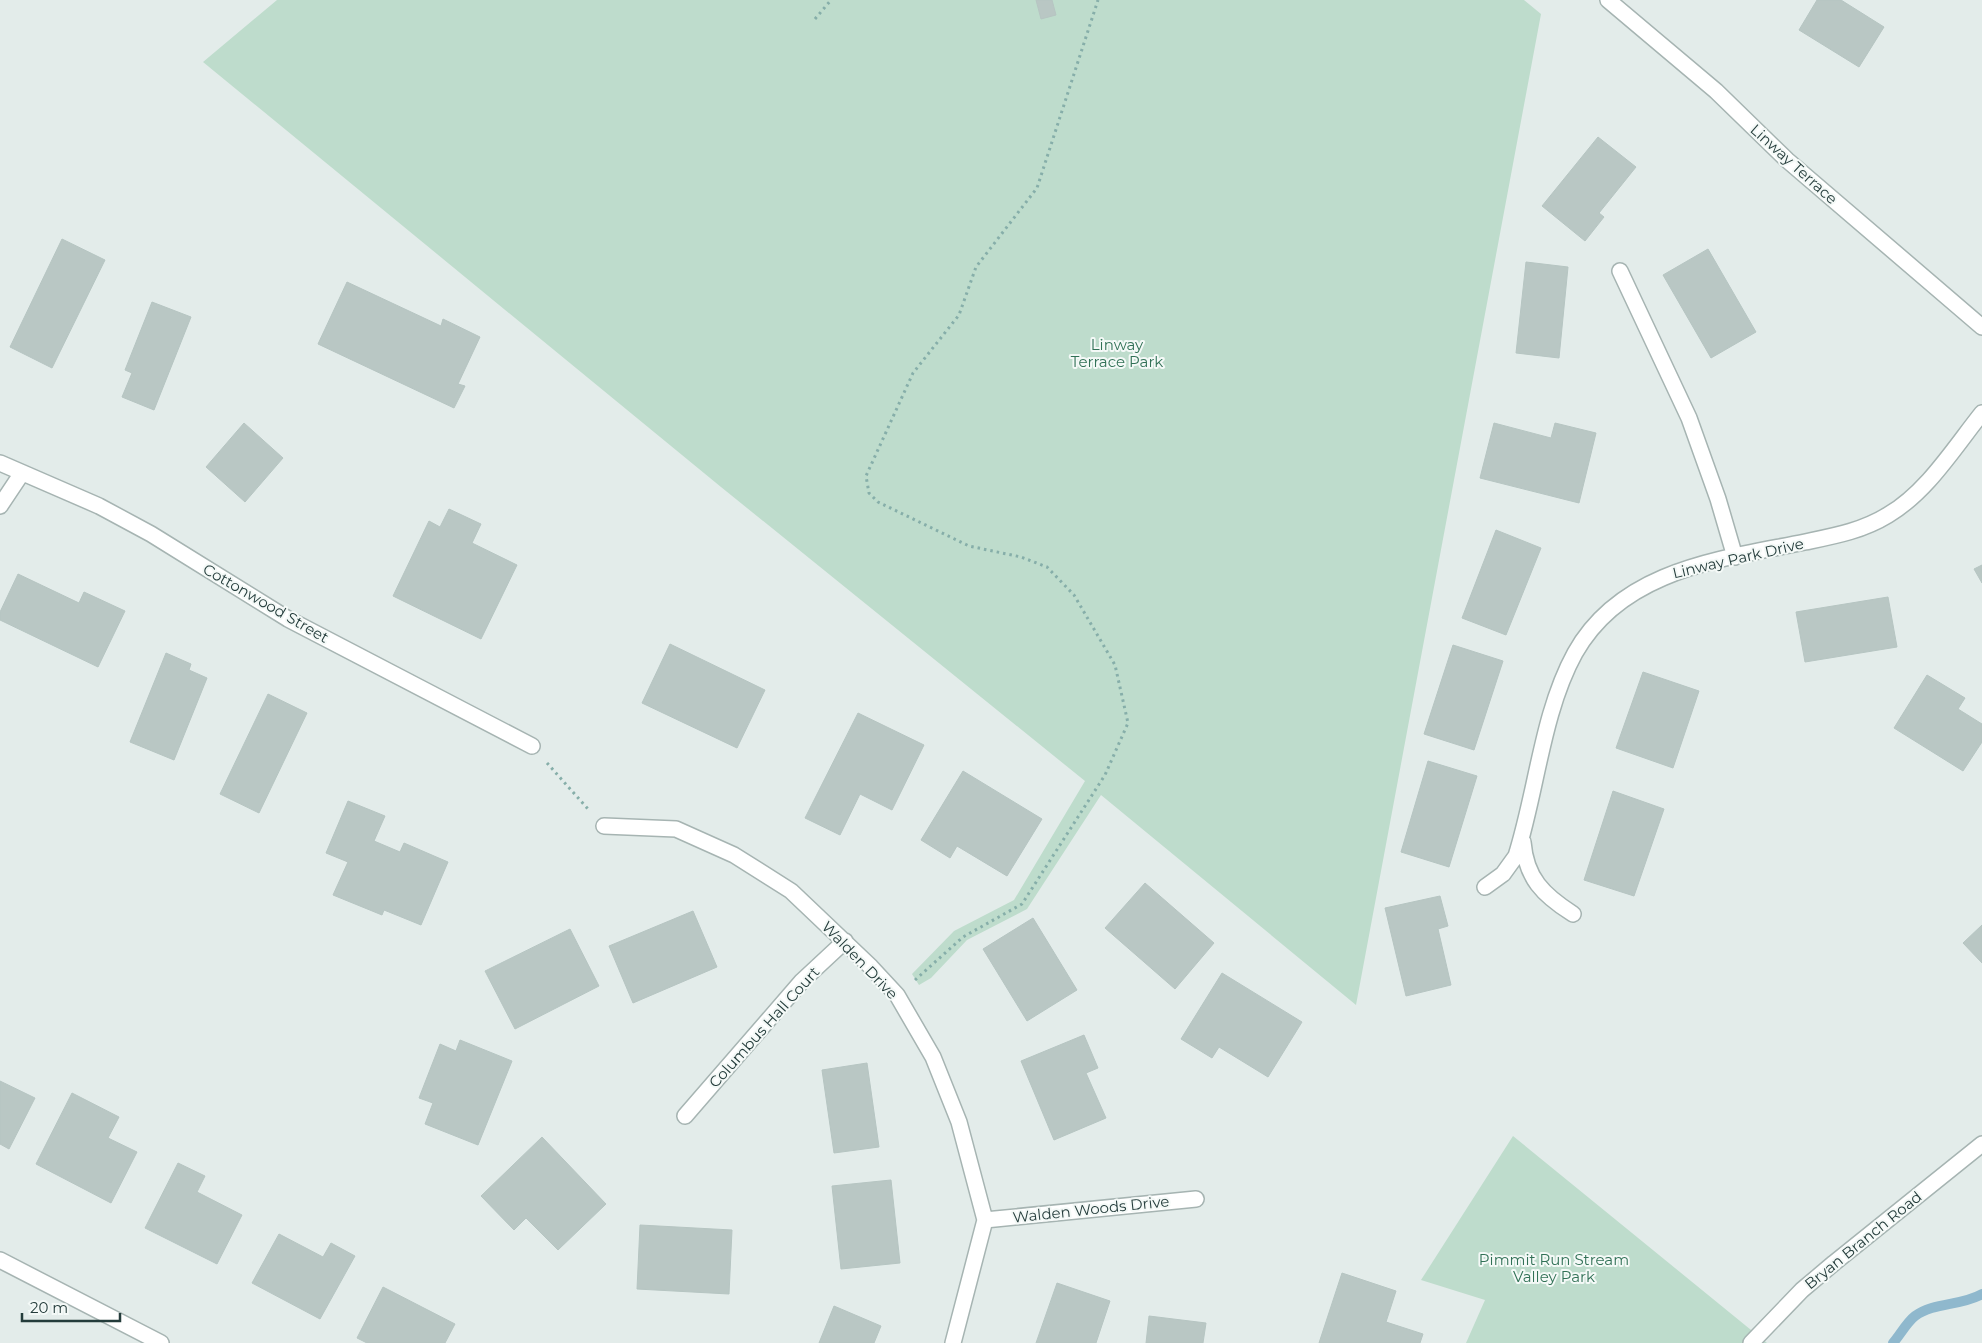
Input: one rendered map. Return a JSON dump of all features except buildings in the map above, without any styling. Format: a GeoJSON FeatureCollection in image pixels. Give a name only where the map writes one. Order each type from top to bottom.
{"type":"FeatureCollection","features":[{"type":"Feature","properties":{"kind":"street","name":"Linway Terrace"},"geometry":{"type":"LineString","coordinates":[[1608,0],[1716,91],[1787,160],[1982,327]]}},
{"type":"Feature","properties":{"kind":"street"},"geometry":{"type":"LineString","coordinates":[[1620,271],[1689,418],[1718,499],[1735,557]]}},
{"type":"Feature","properties":{"kind":"street","name":"Linway Park Drive"},"geometry":{"type":"LineString","coordinates":[[1522,836],[1558,688],[1576,651],[1601,619],[1632,594],[1666,575],[1704,563],[1854,532],[1888,515],[1920,490],[1982,413]]}},
{"type":"Feature","properties":{"kind":"street","name":"Cottonwood Street"},"geometry":{"type":"LineString","coordinates":[[0,463],[99,506],[151,534],[288,619],[532,746]]}},
{"type":"Feature","properties":{"kind":"street"},"geometry":{"type":"LineString","coordinates":[[0,506],[22,472]]}},
{"type":"Feature","properties":{"kind":"street","name":"Walden Drive"},"geometry":{"type":"LineString","coordinates":[[604,826],[676,829],[734,854],[791,891],[845,941],[897,995],[932,1057],[959,1122],[986,1220]]}},
{"type":"Feature","properties":{"kind":"street"},"geometry":{"type":"LineString","coordinates":[[1485,887],[1503,874],[1516,856],[1522,836]]}},
{"type":"Feature","properties":{"kind":"street"},"geometry":{"type":"LineString","coordinates":[[1522,836],[1524,860],[1534,882],[1559,906],[1572,914]]}},
{"type":"Feature","properties":{"kind":"street","name":"Columbus Hall Court"},"geometry":{"type":"LineString","coordinates":[[685,1116],[802,981],[845,941]]}},
{"type":"Feature","properties":{"kind":"street","name":"Bryan Branch Road"},"geometry":{"type":"LineString","coordinates":[[1751,1343],[1821,1274],[1982,1144]]}},
{"type":"Feature","properties":{"kind":"street","name":"Walden Woods Drive"},"geometry":{"type":"LineString","coordinates":[[986,1220],[1196,1199]]}},
{"type":"Feature","properties":{"kind":"street"},"geometry":{"type":"LineString","coordinates":[[953,1343],[986,1220]]}},
{"type":"Feature","properties":{"kind":"street"},"geometry":{"type":"LineString","coordinates":[[0,1260],[161,1343]]}},
{"type":"Feature","properties":{"kind":"path"},"geometry":{"type":"LineString","coordinates":[[815,19],[831,0]]}},
{"type":"Feature","properties":{"kind":"path"},"geometry":{"type":"LineString","coordinates":[[897,995],[963,937],[1022,904],[1105,775],[1128,723],[1115,665],[1074,595],[1047,567],[1021,557],[969,546],[878,502],[870,493],[866,476],[913,373],[959,315],[976,267],[1037,188],[1098,0]]}},
{"type":"Feature","properties":{"kind":"path"},"geometry":{"type":"LineString","coordinates":[[555,772],[604,826]]}},
{"type":"Feature","properties":{"kind":"green space","name":"Linway Terrace Park"},"geometry":{"type":"Polygon","coordinates":[[[277,0],[1524,0],[1541,14],[1356,1005],[1101,795],[1027,909],[967,940],[931,978],[919,985],[912,974],[954,931],[1014,900],[1085,781],[721,487],[203,62],[277,0]]]}},
{"type":"Feature","properties":{"kind":"green space","name":"Pimmit Run Stream Valley Park"},"geometry":{"type":"Polygon","coordinates":[[[1513,1136],[1767,1343],[1466,1343],[1485,1300],[1421,1280],[1513,1136]]]}},
{"type":"Feature","properties":{"kind":"waterway"},"geometry":{"type":"LineString","coordinates":[[1893,1343],[1906,1325],[1922,1312],[1931,1308],[1965,1301],[1982,1294]]}}]}
